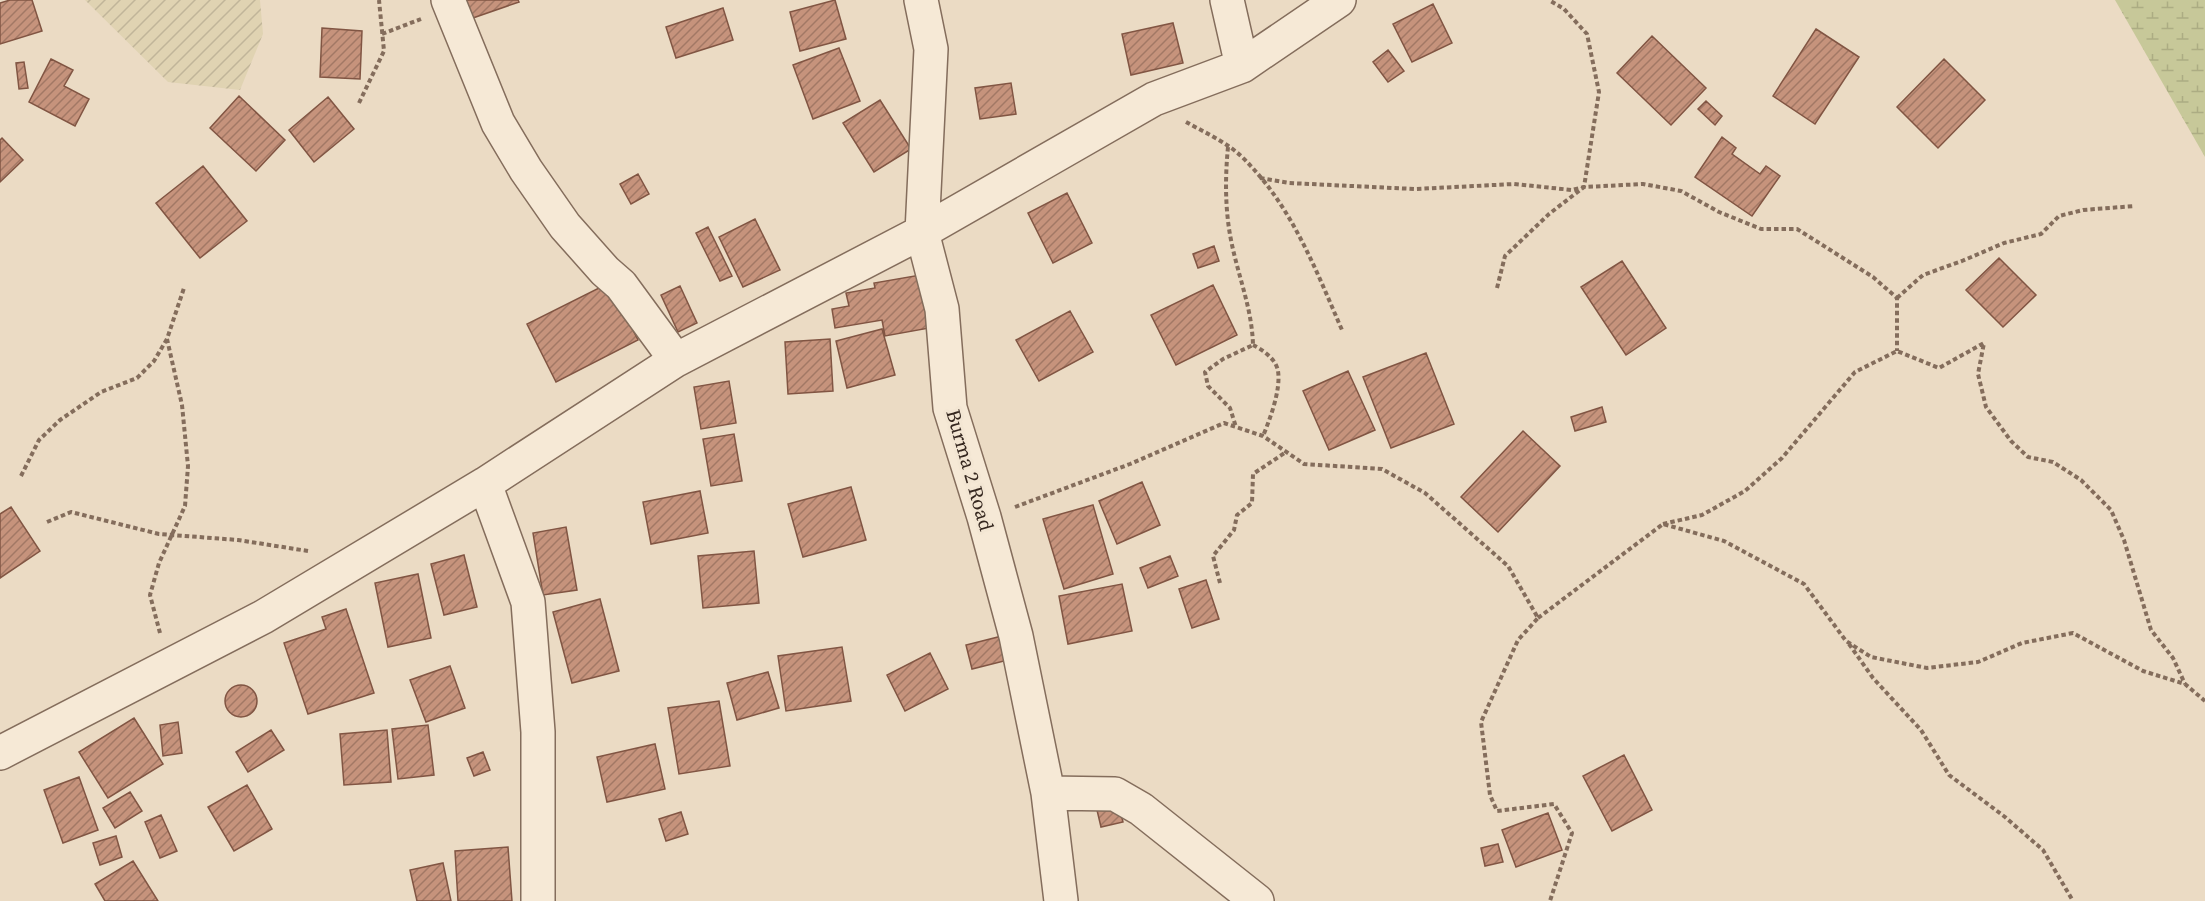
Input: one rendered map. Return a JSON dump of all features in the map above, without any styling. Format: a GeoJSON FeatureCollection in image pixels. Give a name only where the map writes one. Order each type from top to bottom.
{"type":"FeatureCollection","features":[{"type":"Feature","properties":{"kind":"street","name":"Burma 2 Road"},"geometry":{"type":"LineString","coordinates":[[921,0],[931,49],[922,232],[942,309],[950,408],[984,518],[1016,636],[1048,793],[1061,901]]}},
{"type":"Feature","properties":{"kind":"street"},"geometry":{"type":"LineString","coordinates":[[1227,0],[1242,66]]}},
{"type":"Feature","properties":{"kind":"street"},"geometry":{"type":"LineString","coordinates":[[0,753],[263,617],[485,484],[676,360],[922,232],[1154,99],[1242,66],[1339,0]]}},
{"type":"Feature","properties":{"kind":"street"},"geometry":{"type":"LineString","coordinates":[[449,3],[498,123],[526,170],[565,226],[605,271],[621,285],[676,360]]}},
{"type":"Feature","properties":{"kind":"street"},"geometry":{"type":"LineString","coordinates":[[485,484],[528,603],[538,732],[538,901]]}},
{"type":"Feature","properties":{"kind":"street"},"geometry":{"type":"LineString","coordinates":[[1048,793],[1115,794],[1141,809],[1257,901]]}},
{"type":"Feature","properties":{"kind":"path"},"geometry":{"type":"LineString","coordinates":[[359,103],[384,51],[379,0]]}},
{"type":"Feature","properties":{"kind":"path"},"geometry":{"type":"LineString","coordinates":[[1497,288],[1505,256],[1550,214],[1584,187],[1592,146],[1599,92],[1587,34],[1564,9],[1549,0]]}},
{"type":"Feature","properties":{"kind":"path"},"geometry":{"type":"LineString","coordinates":[[382,34],[409,24],[449,3]]}},
{"type":"Feature","properties":{"kind":"path"},"geometry":{"type":"LineString","coordinates":[[1154,99],[1178,118],[1240,155],[1275,195],[1301,237],[1342,330]]}},
{"type":"Feature","properties":{"kind":"path"},"geometry":{"type":"LineString","coordinates":[[1228,147],[1224,178],[1231,238],[1252,320],[1253,345]]}},
{"type":"Feature","properties":{"kind":"path"},"geometry":{"type":"LineString","coordinates":[[1260,178],[1289,183],[1416,189],[1514,184],[1572,190],[1584,187],[1643,184],[1681,191],[1719,212],[1761,229],[1797,229],[1873,277],[1896,298],[1897,351]]}},
{"type":"Feature","properties":{"kind":"path"},"geometry":{"type":"LineString","coordinates":[[1896,298],[1923,274],[2004,243],[2041,234],[2059,216],[2083,210],[2136,206]]}},
{"type":"Feature","properties":{"kind":"path"},"geometry":{"type":"LineString","coordinates":[[21,476],[39,440],[60,420],[101,392],[137,378],[154,361],[167,339],[184,288]]}},
{"type":"Feature","properties":{"kind":"path"},"geometry":{"type":"LineString","coordinates":[[167,339],[182,405],[188,466],[184,506],[159,563],[150,595],[157,627],[171,665]]}},
{"type":"Feature","properties":{"kind":"path"},"geometry":{"type":"LineString","coordinates":[[1550,901],[1572,833],[1554,804],[1497,811],[1490,795],[1481,722],[1518,640],[1538,618],[1663,524],[1702,515],[1745,491],[1782,458],[1856,372],[1897,351],[1939,368],[1984,343],[1978,374],[1986,407],[2011,441],[2028,457],[2053,462],[2081,480],[2111,510],[2124,540],[2151,630],[2173,658],[2184,684]]}},
{"type":"Feature","properties":{"kind":"path"},"geometry":{"type":"LineString","coordinates":[[1236,428],[1230,408],[1208,386],[1206,372],[1223,359],[1253,345],[1266,351],[1278,370],[1276,396],[1263,436]]}},
{"type":"Feature","properties":{"kind":"path"},"geometry":{"type":"LineString","coordinates":[[984,518],[1130,464],[1224,423],[1263,436],[1304,464],[1382,469],[1425,493],[1508,566],[1538,618]]}},
{"type":"Feature","properties":{"kind":"path"},"geometry":{"type":"LineString","coordinates":[[1220,583],[1213,556],[1234,530],[1237,515],[1252,503],[1253,474],[1286,452]]}},
{"type":"Feature","properties":{"kind":"path"},"geometry":{"type":"LineString","coordinates":[[47,522],[71,512],[159,534],[238,540],[310,552],[344,569]]}},
{"type":"Feature","properties":{"kind":"path"},"geometry":{"type":"LineString","coordinates":[[1663,524],[1724,541],[1804,584],[1873,678],[1921,730],[1949,775],[2005,817],[2043,850],[2073,901]]}},
{"type":"Feature","properties":{"kind":"path"},"geometry":{"type":"LineString","coordinates":[[1846,641],[1871,657],[1927,668],[1978,662],[2022,643],[2073,633],[2143,671],[2184,684],[2205,701]]}},
{"type":"Feature","properties":{"kind":"shaded area"},"geometry":{"type":"Polygon","coordinates":[[[85,0],[260,0],[263,34],[240,90],[168,82],[85,0]]]}},
{"type":"Feature","properties":{"kind":"green space"},"geometry":{"type":"Polygon","coordinates":[[[2115,0],[2205,0],[2205,157],[2115,0]]]}},
{"type":"Feature","properties":{"kind":"building"},"geometry":{"type":"Polygon","coordinates":[[[10,0],[32,0],[42,31],[0,44],[0,3],[10,0]]]}},
{"type":"Feature","properties":{"kind":"building"},"geometry":{"type":"Polygon","coordinates":[[[463,0],[518,0],[519,2],[470,19],[463,0]]]}},
{"type":"Feature","properties":{"kind":"building"},"geometry":{"type":"Polygon","coordinates":[[[835,0],[846,39],[800,51],[790,12],[835,0]]]}},
{"type":"Feature","properties":{"kind":"building"},"geometry":{"type":"Polygon","coordinates":[[[1433,4],[1452,43],[1412,62],[1393,24],[1433,4]]]}},
{"type":"Feature","properties":{"kind":"building"},"geometry":{"type":"Polygon","coordinates":[[[723,8],[733,40],[676,58],[666,27],[723,8]]]}},
{"type":"Feature","properties":{"kind":"building"},"geometry":{"type":"Polygon","coordinates":[[[1173,23],[1183,63],[1131,75],[1122,34],[1173,23]]]}},
{"type":"Feature","properties":{"kind":"building"},"geometry":{"type":"Polygon","coordinates":[[[322,28],[362,31],[360,79],[320,77],[322,28]]]}},
{"type":"Feature","properties":{"kind":"building"},"geometry":{"type":"Polygon","coordinates":[[[1816,29],[1859,57],[1815,124],[1773,96],[1816,29]]]}},
{"type":"Feature","properties":{"kind":"building"},"geometry":{"type":"Polygon","coordinates":[[[1652,36],[1706,88],[1671,125],[1617,73],[1652,36]]]}},
{"type":"Feature","properties":{"kind":"building"},"geometry":{"type":"Polygon","coordinates":[[[839,48],[860,101],[813,119],[793,65],[839,48]]]}},
{"type":"Feature","properties":{"kind":"building"},"geometry":{"type":"Polygon","coordinates":[[[1388,50],[1404,71],[1388,82],[1373,62],[1388,50]]]}},
{"type":"Feature","properties":{"kind":"building"},"geometry":{"type":"Polygon","coordinates":[[[51,59],[73,70],[64,86],[89,99],[75,126],[29,102],[51,59]]]}},
{"type":"Feature","properties":{"kind":"building"},"geometry":{"type":"Polygon","coordinates":[[[1944,59],[1985,100],[1938,148],[1897,107],[1944,59]]]}},
{"type":"Feature","properties":{"kind":"building"},"geometry":{"type":"Polygon","coordinates":[[[24,62],[28,88],[19,89],[16,63],[24,62]]]}},
{"type":"Feature","properties":{"kind":"building"},"geometry":{"type":"Polygon","coordinates":[[[1011,83],[1016,114],[980,119],[975,88],[1011,83]]]}},
{"type":"Feature","properties":{"kind":"building"},"geometry":{"type":"Polygon","coordinates":[[[239,96],[285,140],[256,171],[210,128],[239,96]]]}},
{"type":"Feature","properties":{"kind":"building"},"geometry":{"type":"Polygon","coordinates":[[[328,97],[354,129],[314,162],[289,130],[328,97]]]}},
{"type":"Feature","properties":{"kind":"building"},"geometry":{"type":"Polygon","coordinates":[[[880,100],[911,149],[874,172],[843,123],[880,100]]]}},
{"type":"Feature","properties":{"kind":"building"},"geometry":{"type":"Polygon","coordinates":[[[1706,101],[1722,116],[1715,125],[1698,109],[1706,101]]]}},
{"type":"Feature","properties":{"kind":"building"},"geometry":{"type":"Polygon","coordinates":[[[1722,137],[1736,148],[1732,154],[1760,174],[1766,166],[1780,176],[1752,216],[1695,177],[1722,137]]]}},
{"type":"Feature","properties":{"kind":"building"},"geometry":{"type":"Polygon","coordinates":[[[2,138],[23,160],[0,182],[0,140],[2,138]]]}},
{"type":"Feature","properties":{"kind":"building"},"geometry":{"type":"Polygon","coordinates":[[[203,166],[247,221],[200,258],[156,203],[203,166]]]}},
{"type":"Feature","properties":{"kind":"building"},"geometry":{"type":"Polygon","coordinates":[[[638,174],[649,194],[631,204],[620,184],[638,174]]]}},
{"type":"Feature","properties":{"kind":"building"},"geometry":{"type":"Polygon","coordinates":[[[1067,193],[1092,243],[1053,263],[1028,213],[1067,193]]]}},
{"type":"Feature","properties":{"kind":"building"},"geometry":{"type":"Polygon","coordinates":[[[755,219],[780,270],[743,287],[719,237],[755,219]]]}},
{"type":"Feature","properties":{"kind":"building"},"geometry":{"type":"Polygon","coordinates":[[[708,227],[732,276],[720,281],[696,233],[708,227]]]}},
{"type":"Feature","properties":{"kind":"building"},"geometry":{"type":"Polygon","coordinates":[[[1214,246],[1219,261],[1198,268],[1193,254],[1214,246]]]}},
{"type":"Feature","properties":{"kind":"building"},"geometry":{"type":"Polygon","coordinates":[[[1999,258],[2036,295],[2003,327],[1966,290],[1999,258]]]}},
{"type":"Feature","properties":{"kind":"building"},"geometry":{"type":"Polygon","coordinates":[[[1622,261],[1666,328],[1626,355],[1581,287],[1622,261]]]}},
{"type":"Feature","properties":{"kind":"building"},"geometry":{"type":"Polygon","coordinates":[[[926,274],[935,327],[885,336],[882,320],[835,328],[832,309],[849,306],[846,293],[875,288],[874,283],[926,274]]]}},
{"type":"Feature","properties":{"kind":"building"},"geometry":{"type":"Polygon","coordinates":[[[609,283],[638,340],[556,382],[527,324],[609,283]]]}},
{"type":"Feature","properties":{"kind":"building"},"geometry":{"type":"Polygon","coordinates":[[[1213,285],[1237,335],[1176,365],[1151,315],[1213,285]]]}},
{"type":"Feature","properties":{"kind":"building"},"geometry":{"type":"Polygon","coordinates":[[[680,286],[697,323],[678,332],[661,295],[680,286]]]}},
{"type":"Feature","properties":{"kind":"building"},"geometry":{"type":"Polygon","coordinates":[[[1070,311],[1093,352],[1039,381],[1016,340],[1070,311]]]}},
{"type":"Feature","properties":{"kind":"building"},"geometry":{"type":"Polygon","coordinates":[[[882,329],[895,375],[847,388],[836,341],[882,329]]]}},
{"type":"Feature","properties":{"kind":"building"},"geometry":{"type":"Polygon","coordinates":[[[830,339],[833,391],[788,394],[785,342],[830,339]]]}},
{"type":"Feature","properties":{"kind":"building"},"geometry":{"type":"Polygon","coordinates":[[[1426,353],[1454,424],[1391,448],[1363,377],[1426,353]]]}},
{"type":"Feature","properties":{"kind":"building"},"geometry":{"type":"Polygon","coordinates":[[[1348,371],[1375,430],[1329,450],[1303,391],[1348,371]]]}},
{"type":"Feature","properties":{"kind":"building"},"geometry":{"type":"Polygon","coordinates":[[[729,381],[736,423],[701,429],[694,387],[729,381]]]}},
{"type":"Feature","properties":{"kind":"building"},"geometry":{"type":"Polygon","coordinates":[[[1602,407],[1606,422],[1575,431],[1571,417],[1602,407]]]}},
{"type":"Feature","properties":{"kind":"building"},"geometry":{"type":"Polygon","coordinates":[[[1523,431],[1560,466],[1498,532],[1461,497],[1523,431]]]}},
{"type":"Feature","properties":{"kind":"building"},"geometry":{"type":"Polygon","coordinates":[[[734,434],[742,481],[711,486],[703,439],[734,434]]]}},
{"type":"Feature","properties":{"kind":"building"},"geometry":{"type":"Polygon","coordinates":[[[1142,482],[1160,525],[1117,544],[1099,501],[1142,482]]]}},
{"type":"Feature","properties":{"kind":"building"},"geometry":{"type":"Polygon","coordinates":[[[851,487],[866,540],[803,557],[788,504],[851,487]]]}},
{"type":"Feature","properties":{"kind":"building"},"geometry":{"type":"Polygon","coordinates":[[[700,491],[708,533],[651,544],[643,502],[700,491]]]}},
{"type":"Feature","properties":{"kind":"building"},"geometry":{"type":"Polygon","coordinates":[[[1093,505],[1113,574],[1064,589],[1043,519],[1093,505]]]}},
{"type":"Feature","properties":{"kind":"building"},"geometry":{"type":"Polygon","coordinates":[[[11,507],[40,551],[0,578],[0,514],[11,507]]]}},
{"type":"Feature","properties":{"kind":"building"},"geometry":{"type":"Polygon","coordinates":[[[566,527],[577,590],[543,595],[533,533],[566,527]]]}},
{"type":"Feature","properties":{"kind":"building"},"geometry":{"type":"Polygon","coordinates":[[[754,551],[759,603],[703,608],[698,556],[754,551]]]}},
{"type":"Feature","properties":{"kind":"building"},"geometry":{"type":"Polygon","coordinates":[[[464,555],[477,607],[444,615],[431,564],[464,555]]]}},
{"type":"Feature","properties":{"kind":"building"},"geometry":{"type":"Polygon","coordinates":[[[1170,556],[1178,576],[1148,588],[1140,568],[1170,556]]]}},
{"type":"Feature","properties":{"kind":"building"},"geometry":{"type":"Polygon","coordinates":[[[418,574],[431,638],[388,647],[375,583],[418,574]]]}},
{"type":"Feature","properties":{"kind":"building"},"geometry":{"type":"Polygon","coordinates":[[[1206,580],[1219,619],[1192,628],[1179,589],[1206,580]]]}},
{"type":"Feature","properties":{"kind":"building"},"geometry":{"type":"Polygon","coordinates":[[[1122,584],[1132,631],[1068,644],[1059,596],[1122,584]]]}},
{"type":"Feature","properties":{"kind":"building"},"geometry":{"type":"Polygon","coordinates":[[[600,599],[619,671],[572,683],[553,612],[600,599]]]}},
{"type":"Feature","properties":{"kind":"building"},"geometry":{"type":"Polygon","coordinates":[[[346,609],[374,693],[308,714],[284,643],[326,629],[322,617],[346,609]]]}},
{"type":"Feature","properties":{"kind":"building"},"geometry":{"type":"Polygon","coordinates":[[[1002,636],[1008,660],[972,669],[966,645],[1002,636]]]}},
{"type":"Feature","properties":{"kind":"building"},"geometry":{"type":"Polygon","coordinates":[[[842,647],[851,701],[786,711],[778,656],[842,647]]]}},
{"type":"Feature","properties":{"kind":"building"},"geometry":{"type":"Polygon","coordinates":[[[930,653],[948,689],[905,711],[887,675],[930,653]]]}},
{"type":"Feature","properties":{"kind":"building"},"geometry":{"type":"Polygon","coordinates":[[[450,666],[465,708],[426,722],[410,680],[450,666]]]}},
{"type":"Feature","properties":{"kind":"building"},"geometry":{"type":"Polygon","coordinates":[[[768,672],[779,708],[737,720],[727,683],[768,672]]]}},
{"type":"Feature","properties":{"kind":"building"},"geometry":{"type":"Polygon","coordinates":[[[241,685],[253,689],[257,701],[253,713],[241,717],[229,713],[225,701],[229,689],[241,685]]]}},
{"type":"Feature","properties":{"kind":"building"},"geometry":{"type":"Polygon","coordinates":[[[719,701],[730,766],[679,774],[668,708],[719,701]]]}},
{"type":"Feature","properties":{"kind":"building"},"geometry":{"type":"Polygon","coordinates":[[[134,718],[163,764],[108,798],[79,752],[134,718]]]}},
{"type":"Feature","properties":{"kind":"building"},"geometry":{"type":"Polygon","coordinates":[[[178,722],[182,753],[163,756],[160,725],[178,722]]]}},
{"type":"Feature","properties":{"kind":"building"},"geometry":{"type":"Polygon","coordinates":[[[428,725],[434,775],[398,779],[392,729],[428,725]]]}},
{"type":"Feature","properties":{"kind":"building"},"geometry":{"type":"Polygon","coordinates":[[[271,730],[284,750],[248,772],[236,752],[271,730]]]}},
{"type":"Feature","properties":{"kind":"building"},"geometry":{"type":"Polygon","coordinates":[[[387,730],[391,782],[344,785],[340,734],[387,730]]]}},
{"type":"Feature","properties":{"kind":"building"},"geometry":{"type":"Polygon","coordinates":[[[655,744],[665,789],[607,802],[597,757],[655,744]]]}},
{"type":"Feature","properties":{"kind":"building"},"geometry":{"type":"Polygon","coordinates":[[[483,752],[490,770],[474,776],[467,758],[483,752]]]}},
{"type":"Feature","properties":{"kind":"building"},"geometry":{"type":"Polygon","coordinates":[[[1624,755],[1652,810],[1612,831],[1583,776],[1624,755]]]}},
{"type":"Feature","properties":{"kind":"building"},"geometry":{"type":"Polygon","coordinates":[[[79,777],[98,830],[63,843],[44,790],[79,777]]]}},
{"type":"Feature","properties":{"kind":"building"},"geometry":{"type":"Polygon","coordinates":[[[247,785],[272,829],[234,851],[208,807],[247,785]]]}},
{"type":"Feature","properties":{"kind":"building"},"geometry":{"type":"Polygon","coordinates":[[[130,792],[142,811],[115,828],[103,808],[130,792]]]}},
{"type":"Feature","properties":{"kind":"building"},"geometry":{"type":"Polygon","coordinates":[[[1119,806],[1123,822],[1101,827],[1097,810],[1119,806]]]}},
{"type":"Feature","properties":{"kind":"building"},"geometry":{"type":"Polygon","coordinates":[[[681,812],[688,834],[666,841],[659,819],[681,812]]]}},
{"type":"Feature","properties":{"kind":"building"},"geometry":{"type":"Polygon","coordinates":[[[1548,813],[1562,850],[1516,867],[1502,830],[1548,813]]]}},
{"type":"Feature","properties":{"kind":"building"},"geometry":{"type":"Polygon","coordinates":[[[161,815],[177,851],[160,858],[145,822],[161,815]]]}},
{"type":"Feature","properties":{"kind":"building"},"geometry":{"type":"Polygon","coordinates":[[[116,836],[122,857],[100,865],[93,843],[116,836]]]}},
{"type":"Feature","properties":{"kind":"building"},"geometry":{"type":"Polygon","coordinates":[[[1498,844],[1503,862],[1485,866],[1481,848],[1498,844]]]}},
{"type":"Feature","properties":{"kind":"building"},"geometry":{"type":"Polygon","coordinates":[[[508,847],[512,901],[458,901],[455,851],[508,847]]]}},
{"type":"Feature","properties":{"kind":"building"},"geometry":{"type":"Polygon","coordinates":[[[133,861],[158,901],[105,901],[95,884],[133,861]]]}},
{"type":"Feature","properties":{"kind":"building"},"geometry":{"type":"Polygon","coordinates":[[[443,863],[451,901],[417,901],[410,870],[443,863]]]}}]}
